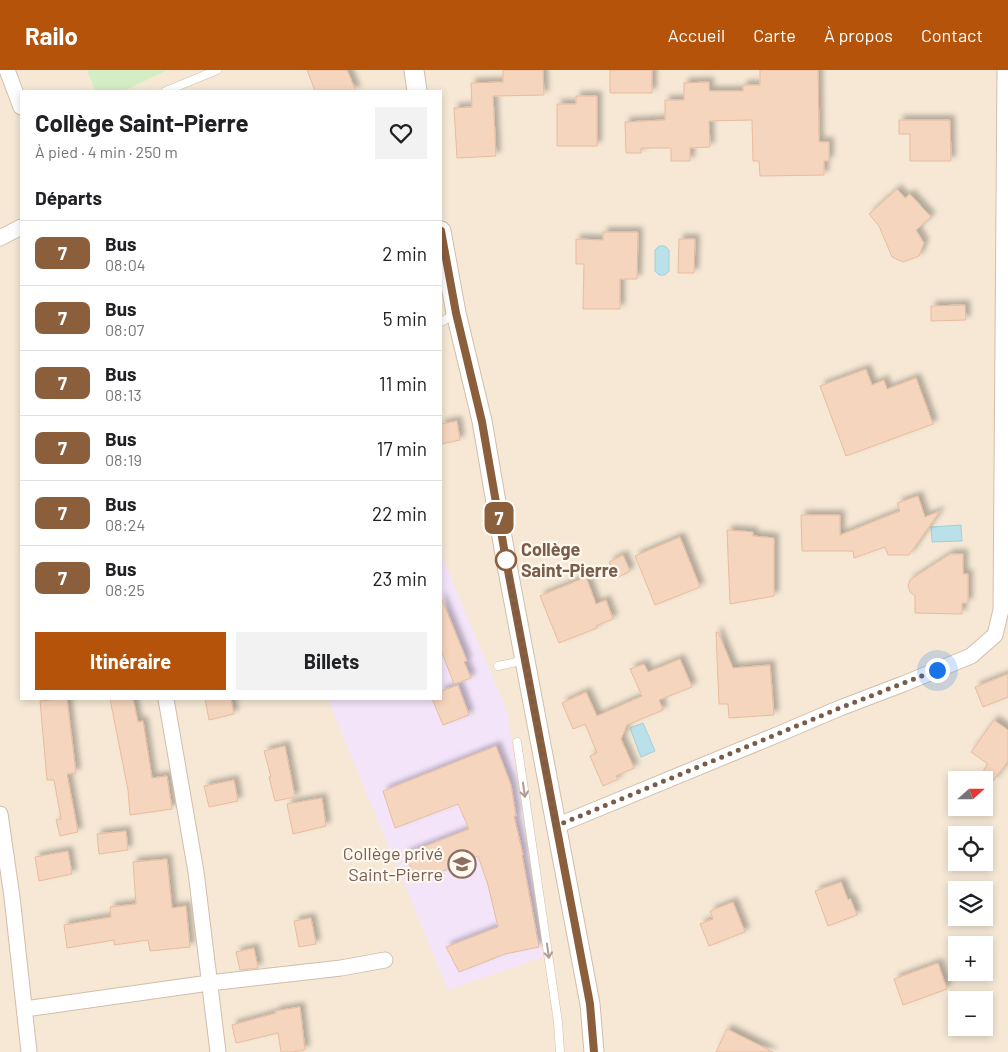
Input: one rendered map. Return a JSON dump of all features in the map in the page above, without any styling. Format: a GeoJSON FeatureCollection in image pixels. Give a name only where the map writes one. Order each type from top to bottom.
{"type":"FeatureCollection","features":[{"type":"Feature","properties":{"kind":"street"},"geometry":{"type":"LineString","coordinates":[[7,70],[20,103]]}},
{"type":"Feature","properties":{"kind":"street"},"geometry":{"type":"LineString","coordinates":[[414,70],[418,90]]}},
{"type":"Feature","properties":{"kind":"street"},"geometry":{"type":"LineString","coordinates":[[556,826],[840,708],[971,656],[995,635],[1000,610],[1005,522],[1005,70]]}},
{"type":"Feature","properties":{"kind":"street"},"geometry":{"type":"LineString","coordinates":[[0,238],[20,228]]}},
{"type":"Feature","properties":{"kind":"street"},"geometry":{"type":"LineString","coordinates":[[442,242],[449,317],[482,422],[506,560],[590,1004],[594,1052]]}},
{"type":"Feature","properties":{"kind":"street"},"geometry":{"type":"LineString","coordinates":[[166,700],[196,872],[218,1052]]}},
{"type":"Feature","properties":{"kind":"street"},"geometry":{"type":"LineString","coordinates":[[0,814],[6,897],[25,1009],[29,1052]]}},
{"type":"Feature","properties":{"kind":"street"},"geometry":{"type":"LineString","coordinates":[[25,1009],[209,983],[341,968],[385,960]]}},
{"type":"Feature","properties":{"kind":"lane"},"geometry":{"type":"LineString","coordinates":[[168,90],[217,70]]}},
{"type":"Feature","properties":{"kind":"lane"},"geometry":{"type":"LineString","coordinates":[[498,666],[525,660]]}},
{"type":"Feature","properties":{"kind":"lane"},"geometry":{"type":"LineString","coordinates":[[518,742],[558,1022],[560,1052]]}},
{"type":"Feature","properties":{"kind":"shaded area"},"geometry":{"type":"Polygon","coordinates":[[[0,70],[87,70],[95,90],[20,90],[20,700],[442,700],[442,90],[126,90],[168,70],[1008,70],[1008,1052],[0,1052],[0,70]]]}},
{"type":"Feature","properties":{"kind":"shaded area","name":"Collège privé Saint-Pierre"},"geometry":{"type":"Polygon","coordinates":[[[442,556],[507,712],[543,957],[448,990],[328,700],[442,700],[442,556]]]}},
{"type":"Feature","properties":{"kind":"green space"},"geometry":{"type":"Polygon","coordinates":[[[87,70],[168,70],[126,90],[95,90],[87,70]]]}},
{"type":"Feature","properties":{"kind":"water"},"geometry":{"type":"Polygon","coordinates":[[[659,246],[665,246],[669,250],[669,271],[665,275],[659,275],[655,271],[655,250],[659,246]]]}},
{"type":"Feature","properties":{"kind":"water"},"geometry":{"type":"Polygon","coordinates":[[[961,525],[962,541],[932,542],[931,527],[961,525]]]}},
{"type":"Feature","properties":{"kind":"water"},"geometry":{"type":"Polygon","coordinates":[[[643,723],[655,751],[641,757],[630,728],[643,723]]]}},
{"type":"Feature","properties":{"kind":"building"},"geometry":{"type":"Polygon","coordinates":[[[307,70],[347,70],[356,90],[315,90],[307,70]]]}},
{"type":"Feature","properties":{"kind":"building"},"geometry":{"type":"Polygon","coordinates":[[[503,70],[543,70],[544,95],[493,96],[496,156],[457,158],[454,108],[472,107],[471,83],[503,82],[503,70]]]}},
{"type":"Feature","properties":{"kind":"building"},"geometry":{"type":"Polygon","coordinates":[[[610,70],[652,70],[652,93],[610,93],[610,70]]]}},
{"type":"Feature","properties":{"kind":"building"},"geometry":{"type":"Polygon","coordinates":[[[760,70],[818,70],[819,142],[829,142],[829,161],[824,161],[824,175],[760,176],[759,161],[753,161],[752,120],[709,121],[710,147],[690,148],[690,161],[671,161],[671,148],[641,148],[641,153],[626,153],[625,122],[665,120],[665,100],[684,100],[684,83],[709,82],[709,91],[743,91],[743,85],[760,85],[760,70]]]}},
{"type":"Feature","properties":{"kind":"building"},"geometry":{"type":"Polygon","coordinates":[[[576,96],[597,96],[597,146],[557,146],[557,104],[576,104],[576,96]]]}},
{"type":"Feature","properties":{"kind":"building"},"geometry":{"type":"Polygon","coordinates":[[[899,120],[950,120],[951,161],[910,161],[910,134],[899,134],[899,120]]]}},
{"type":"Feature","properties":{"kind":"building"},"geometry":{"type":"Polygon","coordinates":[[[897,189],[905,198],[910,194],[931,217],[916,230],[924,243],[919,256],[903,262],[892,257],[879,226],[869,214],[897,189]]]}},
{"type":"Feature","properties":{"kind":"building"},"geometry":{"type":"Polygon","coordinates":[[[603,232],[638,232],[637,279],[620,279],[620,309],[583,309],[584,264],[576,264],[576,239],[603,240],[603,232]]]}},
{"type":"Feature","properties":{"kind":"building"},"geometry":{"type":"Polygon","coordinates":[[[679,239],[695,239],[694,273],[678,273],[679,239]]]}},
{"type":"Feature","properties":{"kind":"building"},"geometry":{"type":"Polygon","coordinates":[[[965,305],[966,320],[931,321],[931,306],[965,305]]]}},
{"type":"Feature","properties":{"kind":"building"},"geometry":{"type":"Polygon","coordinates":[[[866,369],[872,385],[884,380],[887,389],[916,378],[933,424],[846,456],[820,386],[866,369]]]}},
{"type":"Feature","properties":{"kind":"building"},"geometry":{"type":"Polygon","coordinates":[[[457,421],[460,440],[442,444],[442,424],[457,421]]]}},
{"type":"Feature","properties":{"kind":"building"},"geometry":{"type":"Polygon","coordinates":[[[918,496],[925,517],[940,511],[909,555],[888,555],[885,547],[854,558],[853,551],[802,551],[801,515],[840,515],[840,535],[900,511],[897,503],[918,496]]]}},
{"type":"Feature","properties":{"kind":"building"},"geometry":{"type":"Polygon","coordinates":[[[727,530],[753,532],[753,536],[774,538],[774,596],[730,604],[727,530]]]}},
{"type":"Feature","properties":{"kind":"building"},"geometry":{"type":"Polygon","coordinates":[[[680,537],[700,587],[655,605],[635,556],[680,537]]]}},
{"type":"Feature","properties":{"kind":"building"},"geometry":{"type":"Polygon","coordinates":[[[950,554],[963,554],[963,574],[968,574],[968,603],[962,603],[962,614],[915,613],[915,596],[910,592],[908,586],[910,580],[950,554]]]}},
{"type":"Feature","properties":{"kind":"building"},"geometry":{"type":"Polygon","coordinates":[[[623,555],[630,571],[617,578],[609,562],[623,555]]]}},
{"type":"Feature","properties":{"kind":"building"},"geometry":{"type":"Polygon","coordinates":[[[586,577],[596,604],[606,600],[613,619],[596,626],[597,628],[559,643],[540,596],[586,577]]]}},
{"type":"Feature","properties":{"kind":"building"},"geometry":{"type":"Polygon","coordinates":[[[442,599],[467,661],[464,662],[471,678],[454,684],[442,653],[442,599]]]}},
{"type":"Feature","properties":{"kind":"building"},"geometry":{"type":"Polygon","coordinates":[[[716,632],[718,632],[733,668],[770,665],[774,715],[729,718],[728,704],[719,704],[716,632]]]}},
{"type":"Feature","properties":{"kind":"building"},"geometry":{"type":"Polygon","coordinates":[[[680,659],[692,687],[659,700],[663,710],[627,725],[621,739],[634,768],[616,776],[618,779],[603,786],[590,756],[597,753],[585,724],[573,729],[562,703],[586,692],[597,716],[642,696],[630,669],[644,664],[648,672],[680,659]]]}},
{"type":"Feature","properties":{"kind":"building"},"geometry":{"type":"Polygon","coordinates":[[[1008,674],[1008,697],[983,707],[975,687],[1008,674]]]}},
{"type":"Feature","properties":{"kind":"building"},"geometry":{"type":"Polygon","coordinates":[[[458,685],[469,715],[443,725],[432,700],[442,700],[442,691],[458,685]]]}},
{"type":"Feature","properties":{"kind":"building"},"geometry":{"type":"Polygon","coordinates":[[[67,700],[76,773],[67,774],[78,832],[60,836],[56,820],[61,819],[54,780],[47,780],[40,701],[67,700]]]}},
{"type":"Feature","properties":{"kind":"building"},"geometry":{"type":"Polygon","coordinates":[[[110,700],[133,700],[138,722],[143,721],[152,778],[167,776],[172,809],[130,815],[128,790],[110,700]]]}},
{"type":"Feature","properties":{"kind":"building"},"geometry":{"type":"Polygon","coordinates":[[[205,700],[231,700],[234,714],[209,720],[205,700]]]}},
{"type":"Feature","properties":{"kind":"building"},"geometry":{"type":"Polygon","coordinates":[[[994,720],[1008,730],[1008,761],[993,781],[993,771],[983,771],[988,764],[971,752],[994,720]]]}},
{"type":"Feature","properties":{"kind":"building"},"geometry":{"type":"Polygon","coordinates":[[[285,746],[295,797],[275,801],[264,751],[285,746]]]}},
{"type":"Feature","properties":{"kind":"building"},"geometry":{"type":"Polygon","coordinates":[[[496,746],[511,785],[516,816],[514,816],[523,855],[539,947],[505,954],[459,972],[446,947],[498,927],[488,885],[478,856],[419,881],[403,855],[469,829],[458,804],[395,828],[383,791],[496,746]]]}},
{"type":"Feature","properties":{"kind":"building"},"geometry":{"type":"Polygon","coordinates":[[[234,780],[238,801],[209,807],[204,786],[234,780]]]}},
{"type":"Feature","properties":{"kind":"building"},"geometry":{"type":"Polygon","coordinates":[[[322,798],[326,826],[293,834],[287,804],[322,798]]]}},
{"type":"Feature","properties":{"kind":"building"},"geometry":{"type":"Polygon","coordinates":[[[126,831],[128,850],[99,854],[97,834],[126,831]]]}},
{"type":"Feature","properties":{"kind":"building"},"geometry":{"type":"Polygon","coordinates":[[[68,851],[72,874],[39,881],[35,857],[68,851]]]}},
{"type":"Feature","properties":{"kind":"building"},"geometry":{"type":"Polygon","coordinates":[[[167,859],[172,908],[186,906],[190,947],[150,951],[148,940],[114,945],[114,940],[67,948],[64,925],[111,917],[110,907],[136,904],[133,862],[167,859]]]}},
{"type":"Feature","properties":{"kind":"building"},"geometry":{"type":"Polygon","coordinates":[[[841,882],[848,900],[850,898],[857,915],[828,926],[815,891],[841,882]]]}},
{"type":"Feature","properties":{"kind":"building"},"geometry":{"type":"Polygon","coordinates":[[[733,902],[745,932],[709,946],[700,924],[713,919],[710,911],[733,902]]]}},
{"type":"Feature","properties":{"kind":"building"},"geometry":{"type":"Polygon","coordinates":[[[311,918],[316,944],[299,947],[294,921],[311,918]]]}},
{"type":"Feature","properties":{"kind":"building"},"geometry":{"type":"Polygon","coordinates":[[[254,948],[258,968],[240,970],[236,952],[254,948]]]}},
{"type":"Feature","properties":{"kind":"building"},"geometry":{"type":"Polygon","coordinates":[[[938,963],[947,989],[903,1005],[894,979],[938,963]]]}},
{"type":"Feature","properties":{"kind":"building"},"geometry":{"type":"Polygon","coordinates":[[[300,1007],[305,1050],[281,1052],[278,1033],[236,1043],[232,1025],[276,1013],[275,1011],[300,1007]]]}},
{"type":"Feature","properties":{"kind":"building"},"geometry":{"type":"Polygon","coordinates":[[[727,1029],[773,1052],[716,1052],[727,1029]]]}},
{"type":"Feature","properties":{"kind":"bus line","name":"7"},"geometry":{"type":"LineString","coordinates":[[442,236],[456,313],[482,422],[506,560],[590,1004],[594,1052]]}},
{"type":"Feature","properties":{"kind":"place","name":"Collège Saint-Pierre"},"geometry":{"type":"Point","coordinates":[506,560]}},
{"type":"Feature","properties":{"kind":"place","name":"Collège privé Saint-Pierre"},"geometry":{"type":"Point","coordinates":[462,864]}},
{"type":"Feature","properties":{"kind":"route"},"geometry":{"type":"LineString","coordinates":[[506,560],[556,826],[840,708],[937,670]]}}]}
